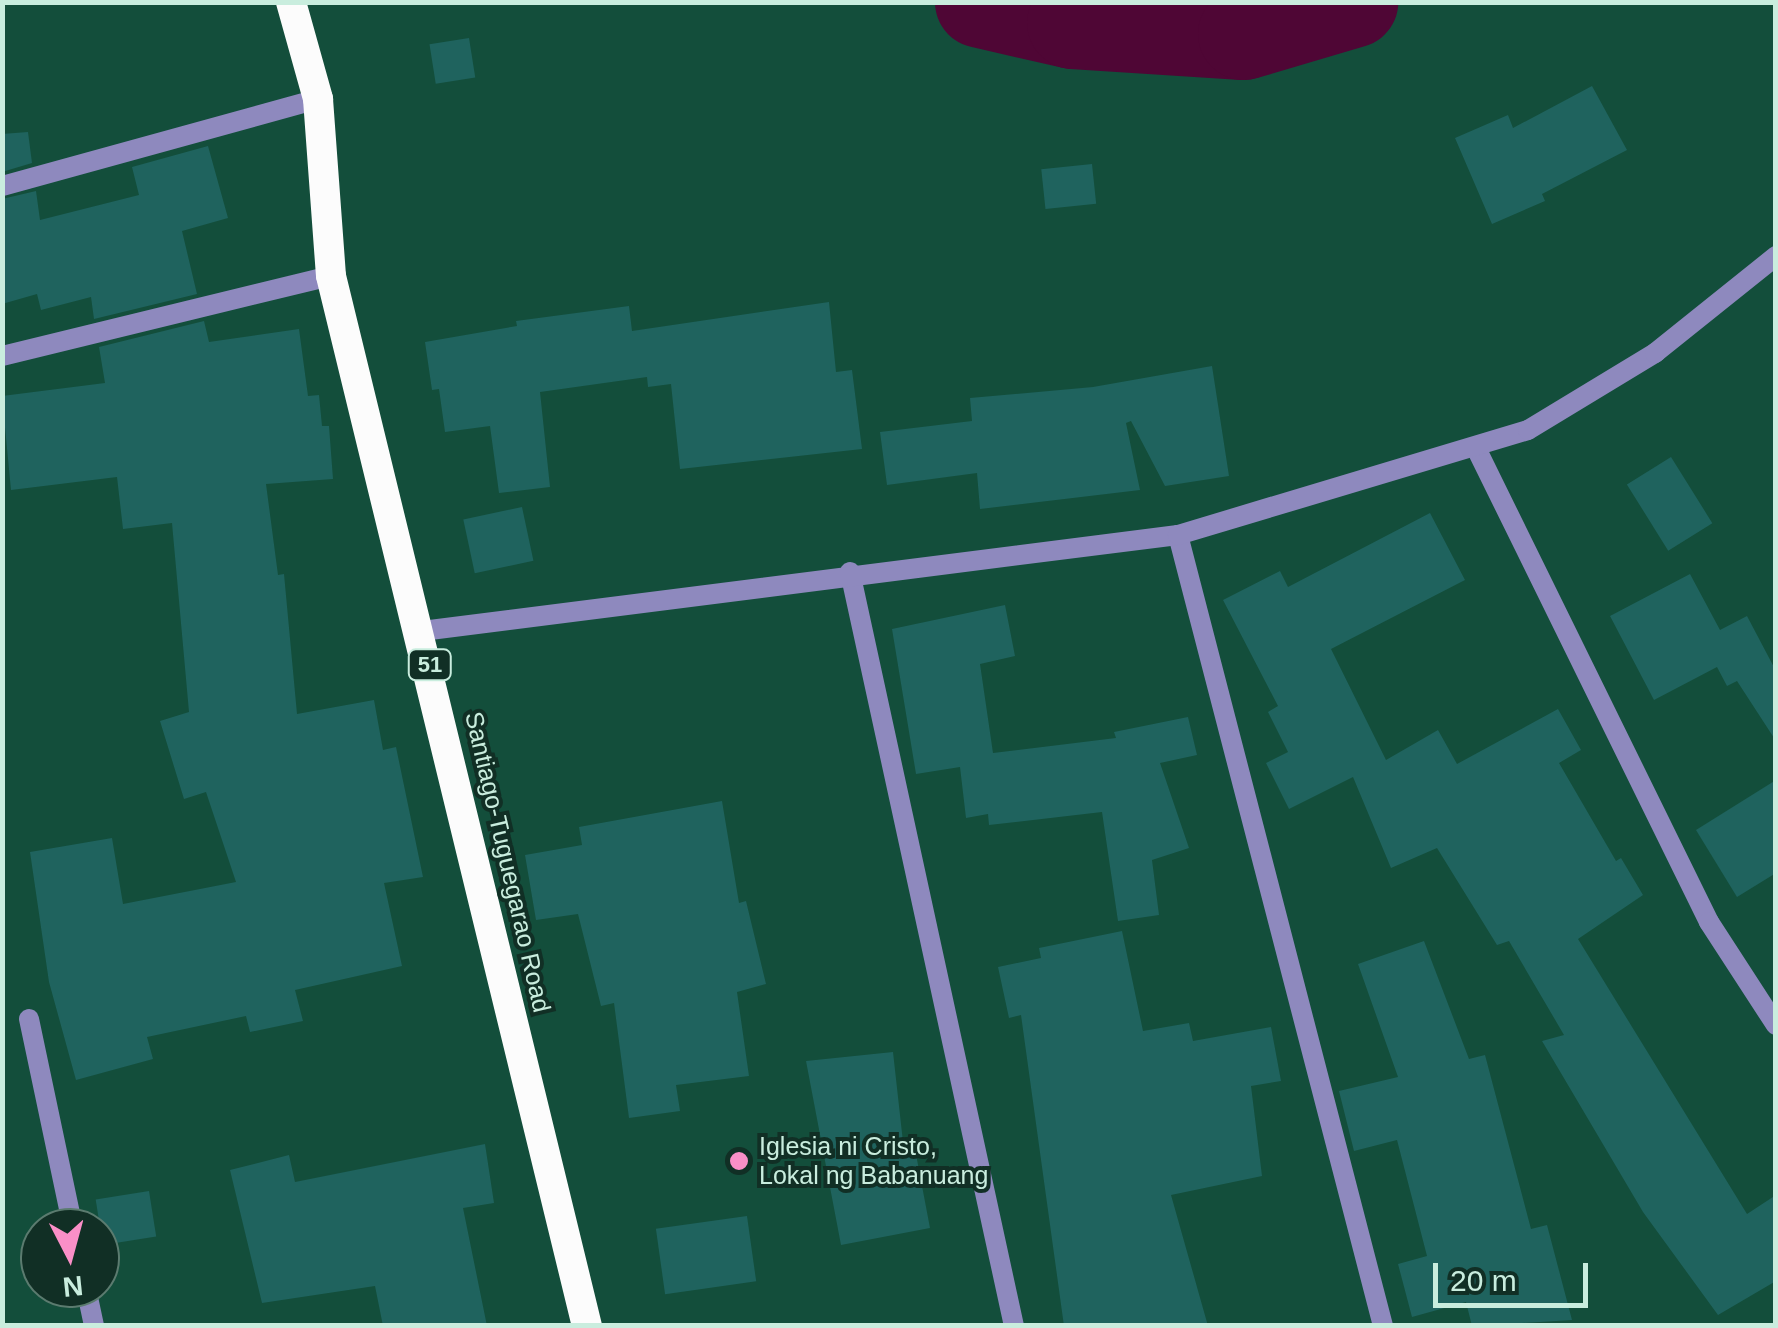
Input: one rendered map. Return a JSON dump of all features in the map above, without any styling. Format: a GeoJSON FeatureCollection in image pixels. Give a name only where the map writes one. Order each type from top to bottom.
{"type":"FeatureCollection","features":[{"type":"Feature","properties":{"kind":"highway","name":"Santiago-Tuguegarao Road"},"geometry":{"type":"LineString","coordinates":[[290,2],[318,99],[331,276],[422,631],[587,1326]]}},
{"type":"Feature","properties":{"kind":"street"},"geometry":{"type":"LineString","coordinates":[[2,186],[318,99]]}},
{"type":"Feature","properties":{"kind":"street"},"geometry":{"type":"LineString","coordinates":[[422,631],[850,572],[1178,535],[1528,430],[1654,353],[1776,256]]}},
{"type":"Feature","properties":{"kind":"street"},"geometry":{"type":"LineString","coordinates":[[2,356],[331,276]]}},
{"type":"Feature","properties":{"kind":"street"},"geometry":{"type":"LineString","coordinates":[[1476,448],[1708,922],[1776,1025]]}},
{"type":"Feature","properties":{"kind":"street"},"geometry":{"type":"LineString","coordinates":[[1178,535],[1383,1326]]}},
{"type":"Feature","properties":{"kind":"street"},"geometry":{"type":"LineString","coordinates":[[850,572],[1014,1326]]}},
{"type":"Feature","properties":{"kind":"street"},"geometry":{"type":"LineString","coordinates":[[29,1020],[69,1208]]}},
{"type":"Feature","properties":{"kind":"building"},"geometry":{"type":"Polygon","coordinates":[[[469,38],[475,78],[436,84],[429,44],[469,38]]]}},
{"type":"Feature","properties":{"kind":"building"},"geometry":{"type":"Polygon","coordinates":[[[1592,86],[1627,150],[1542,194],[1545,201],[1492,224],[1455,138],[1508,115],[1513,128],[1592,86]]]}},
{"type":"Feature","properties":{"kind":"building"},"geometry":{"type":"Polygon","coordinates":[[[28,132],[32,163],[2,172],[2,134],[28,132]]]}},
{"type":"Feature","properties":{"kind":"building"},"geometry":{"type":"Polygon","coordinates":[[[208,146],[228,218],[182,231],[197,294],[94,319],[91,297],[41,310],[37,294],[2,304],[2,199],[36,191],[40,220],[139,195],[132,167],[208,146]]]}},
{"type":"Feature","properties":{"kind":"building"},"geometry":{"type":"Polygon","coordinates":[[[1092,164],[1096,204],[1045,209],[1041,169],[1092,164]]]}},
{"type":"Feature","properties":{"kind":"building"},"geometry":{"type":"Polygon","coordinates":[[[829,302],[836,372],[852,370],[862,449],[680,469],[671,384],[648,387],[647,377],[540,392],[550,487],[499,493],[490,426],[445,432],[439,389],[432,390],[425,342],[517,326],[516,321],[629,306],[632,331],[829,302]]]}},
{"type":"Feature","properties":{"kind":"building"},"geometry":{"type":"Polygon","coordinates":[[[204,321],[209,342],[299,329],[308,396],[319,395],[322,426],[329,426],[333,479],[266,484],[278,575],[284,574],[297,714],[374,700],[383,750],[396,747],[423,877],[384,883],[402,966],[295,990],[303,1021],[250,1032],[246,1016],[147,1037],[153,1059],[76,1080],[49,982],[30,852],[112,838],[123,904],[236,882],[206,792],[184,799],[160,721],[189,712],[172,523],[123,529],[117,477],[11,490],[2,396],[105,383],[99,347],[204,321]]]}},
{"type":"Feature","properties":{"kind":"building"},"geometry":{"type":"Polygon","coordinates":[[[1212,366],[1229,476],[1165,486],[1131,421],[1126,423],[1140,490],[980,509],[977,473],[887,485],[880,432],[972,421],[970,398],[1093,387],[1212,366]]]}},
{"type":"Feature","properties":{"kind":"building"},"geometry":{"type":"Polygon","coordinates":[[[1671,457],[1712,523],[1668,551],[1627,485],[1671,457]]]}},
{"type":"Feature","properties":{"kind":"building"},"geometry":{"type":"Polygon","coordinates":[[[522,507],[533,561],[475,573],[463,519],[522,507]]]}},
{"type":"Feature","properties":{"kind":"building"},"geometry":{"type":"Polygon","coordinates":[[[1430,513],[1465,580],[1331,649],[1386,760],[1438,730],[1457,764],[1558,709],[1581,750],[1559,763],[1616,861],[1621,858],[1643,895],[1578,939],[1747,1214],[1776,1195],[1776,1281],[1718,1315],[1643,1212],[1542,1041],[1564,1035],[1509,941],[1497,945],[1437,848],[1391,868],[1353,777],[1289,809],[1266,763],[1288,752],[1268,712],[1278,706],[1223,600],[1280,571],[1288,587],[1430,513]]]}},
{"type":"Feature","properties":{"kind":"building"},"geometry":{"type":"Polygon","coordinates":[[[1690,574],[1720,630],[1747,616],[1776,671],[1776,741],[1737,681],[1727,686],[1717,667],[1654,700],[1610,616],[1690,574]]]}},
{"type":"Feature","properties":{"kind":"building"},"geometry":{"type":"Polygon","coordinates":[[[1005,605],[1015,656],[980,664],[993,753],[1116,738],[1114,732],[1188,717],[1197,755],[1160,763],[1189,848],[1152,860],[1159,915],[1118,921],[1102,812],[989,825],[988,814],[966,818],[960,767],[916,774],[892,629],[1005,605]]]}},
{"type":"Feature","properties":{"kind":"building"},"geometry":{"type":"Polygon","coordinates":[[[1776,780],[1776,873],[1737,897],[1696,830],[1776,780]]]}},
{"type":"Feature","properties":{"kind":"building"},"geometry":{"type":"Polygon","coordinates":[[[722,801],[739,903],[746,901],[766,984],[737,992],[749,1076],[676,1085],[680,1111],[629,1118],[614,1003],[601,1006],[578,914],[536,920],[525,855],[582,845],[579,827],[722,801]]]}},
{"type":"Feature","properties":{"kind":"building"},"geometry":{"type":"Polygon","coordinates":[[[1122,931],[1143,1031],[1189,1023],[1193,1041],[1271,1027],[1281,1081],[1251,1086],[1262,1176],[1171,1195],[1208,1326],[1064,1326],[1021,1015],[1009,1018],[998,967],[1041,958],[1039,948],[1122,931]]]}},
{"type":"Feature","properties":{"kind":"building"},"geometry":{"type":"Polygon","coordinates":[[[1424,941],[1469,1059],[1485,1055],[1531,1229],[1547,1225],[1572,1320],[1472,1326],[1466,1302],[1412,1317],[1398,1264],[1427,1256],[1397,1140],[1354,1151],[1339,1091],[1398,1077],[1358,964],[1424,941]]]}},
{"type":"Feature","properties":{"kind":"building"},"geometry":{"type":"Polygon","coordinates":[[[893,1052],[904,1151],[915,1149],[930,1228],[841,1245],[806,1061],[893,1052]]]}},
{"type":"Feature","properties":{"kind":"building"},"geometry":{"type":"Polygon","coordinates":[[[485,1144],[494,1203],[463,1208],[487,1326],[383,1326],[375,1286],[262,1303],[230,1170],[289,1155],[295,1182],[485,1144]]]}},
{"type":"Feature","properties":{"kind":"building"},"geometry":{"type":"Polygon","coordinates":[[[149,1191],[156,1236],[120,1242],[120,1208],[97,1208],[96,1199],[149,1191]]]}},
{"type":"Feature","properties":{"kind":"building"},"geometry":{"type":"Polygon","coordinates":[[[747,1216],[756,1281],[665,1294],[656,1229],[747,1216]]]}},
{"type":"Feature","properties":{"kind":"waterway"},"geometry":{"type":"LineString","coordinates":[[981,2],[1073,23],[1244,34],[1352,2]]}},
{"type":"Feature","properties":{"kind":"place","name":"Iglesia ni Cristo, Lokal ng Babanuang"},"geometry":{"type":"Point","coordinates":[739,1161]}}]}
